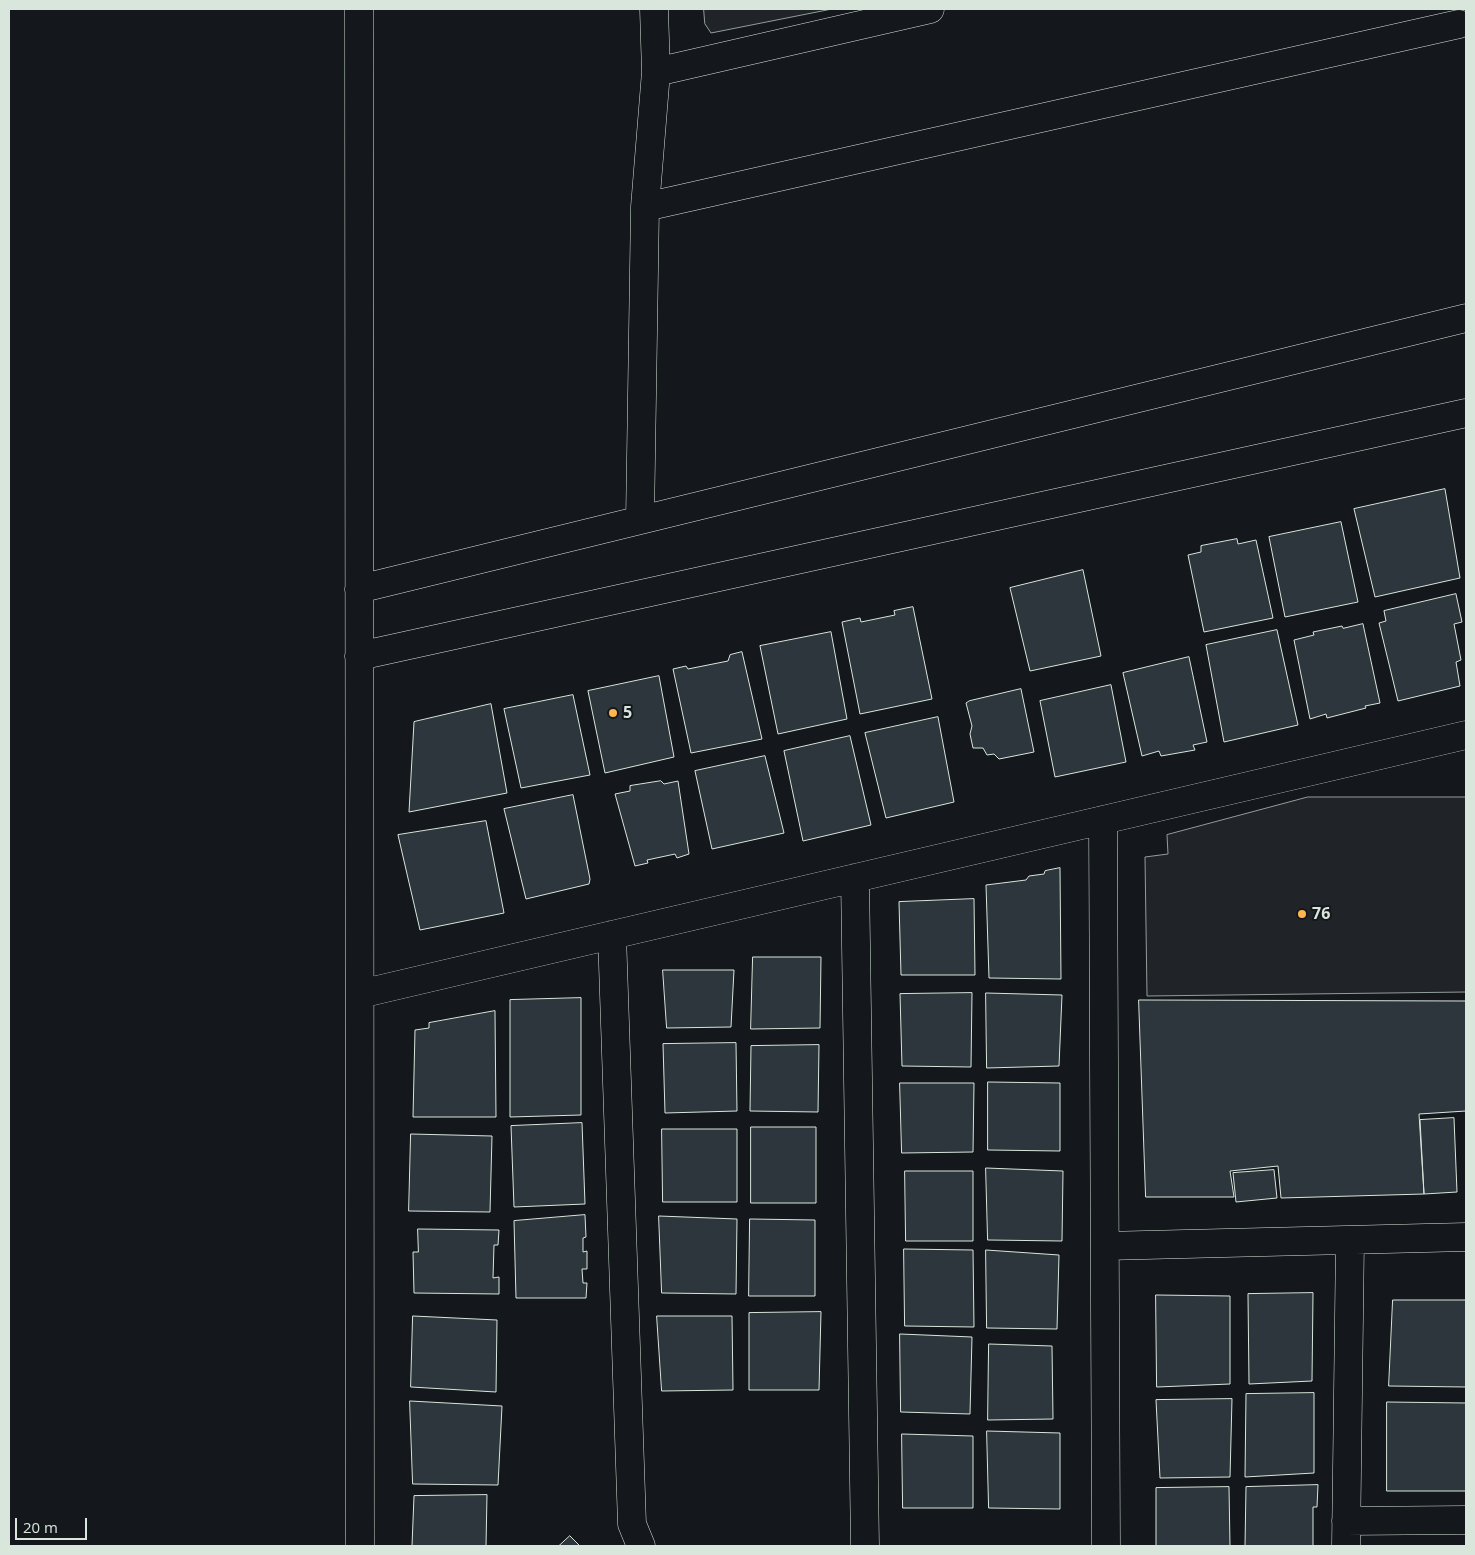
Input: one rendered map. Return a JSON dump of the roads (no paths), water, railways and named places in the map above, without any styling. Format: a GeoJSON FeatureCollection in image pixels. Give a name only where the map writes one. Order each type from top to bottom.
{"type":"FeatureCollection","features":[{"type":"Feature","properties":{"kind":"street"},"geometry":{"type":"LineString","coordinates":[[359,9],[360,1546]]}},
{"type":"Feature","properties":{"kind":"street"},"geometry":{"type":"LineString","coordinates":[[640,520],[645,207],[656,72],[654,9]]}},
{"type":"Feature","properties":{"kind":"street"},"geometry":{"type":"LineString","coordinates":[[656,72],[930,9]]}},
{"type":"Feature","properties":{"kind":"street"},"geometry":{"type":"LineString","coordinates":[[645,207],[1459,24]]}},
{"type":"Feature","properties":{"kind":"street"},"geometry":{"type":"LineString","coordinates":[[359,589],[1466,318]]}},
{"type":"Feature","properties":{"kind":"street"},"geometry":{"type":"LineString","coordinates":[[359,656],[1466,413]]}},
{"type":"Feature","properties":{"kind":"street"},"geometry":{"type":"LineString","coordinates":[[360,994],[1466,735]]}},
{"type":"Feature","properties":{"kind":"street"},"geometry":{"type":"LineString","coordinates":[[1103,820],[1106,1546]]}},
{"type":"Feature","properties":{"kind":"street"},"geometry":{"type":"LineString","coordinates":[[855,878],[865,1546]]}},
{"type":"Feature","properties":{"kind":"street"},"geometry":{"type":"LineString","coordinates":[[612,935],[632,1524],[641,1546]]}},
{"type":"Feature","properties":{"kind":"street"},"geometry":{"type":"LineString","coordinates":[[1105,1246],[1466,1238]]}},
{"type":"Feature","properties":{"kind":"street"},"geometry":{"type":"LineString","coordinates":[[1350,1240],[1346,1534],[1466,1520]]}},
{"type":"Feature","properties":{"kind":"place","name":"5"},"geometry":{"type":"Point","coordinates":[613,713]}},
{"type":"Feature","properties":{"kind":"place","name":"76"},"geometry":{"type":"Point","coordinates":[1302,914]}}]}
